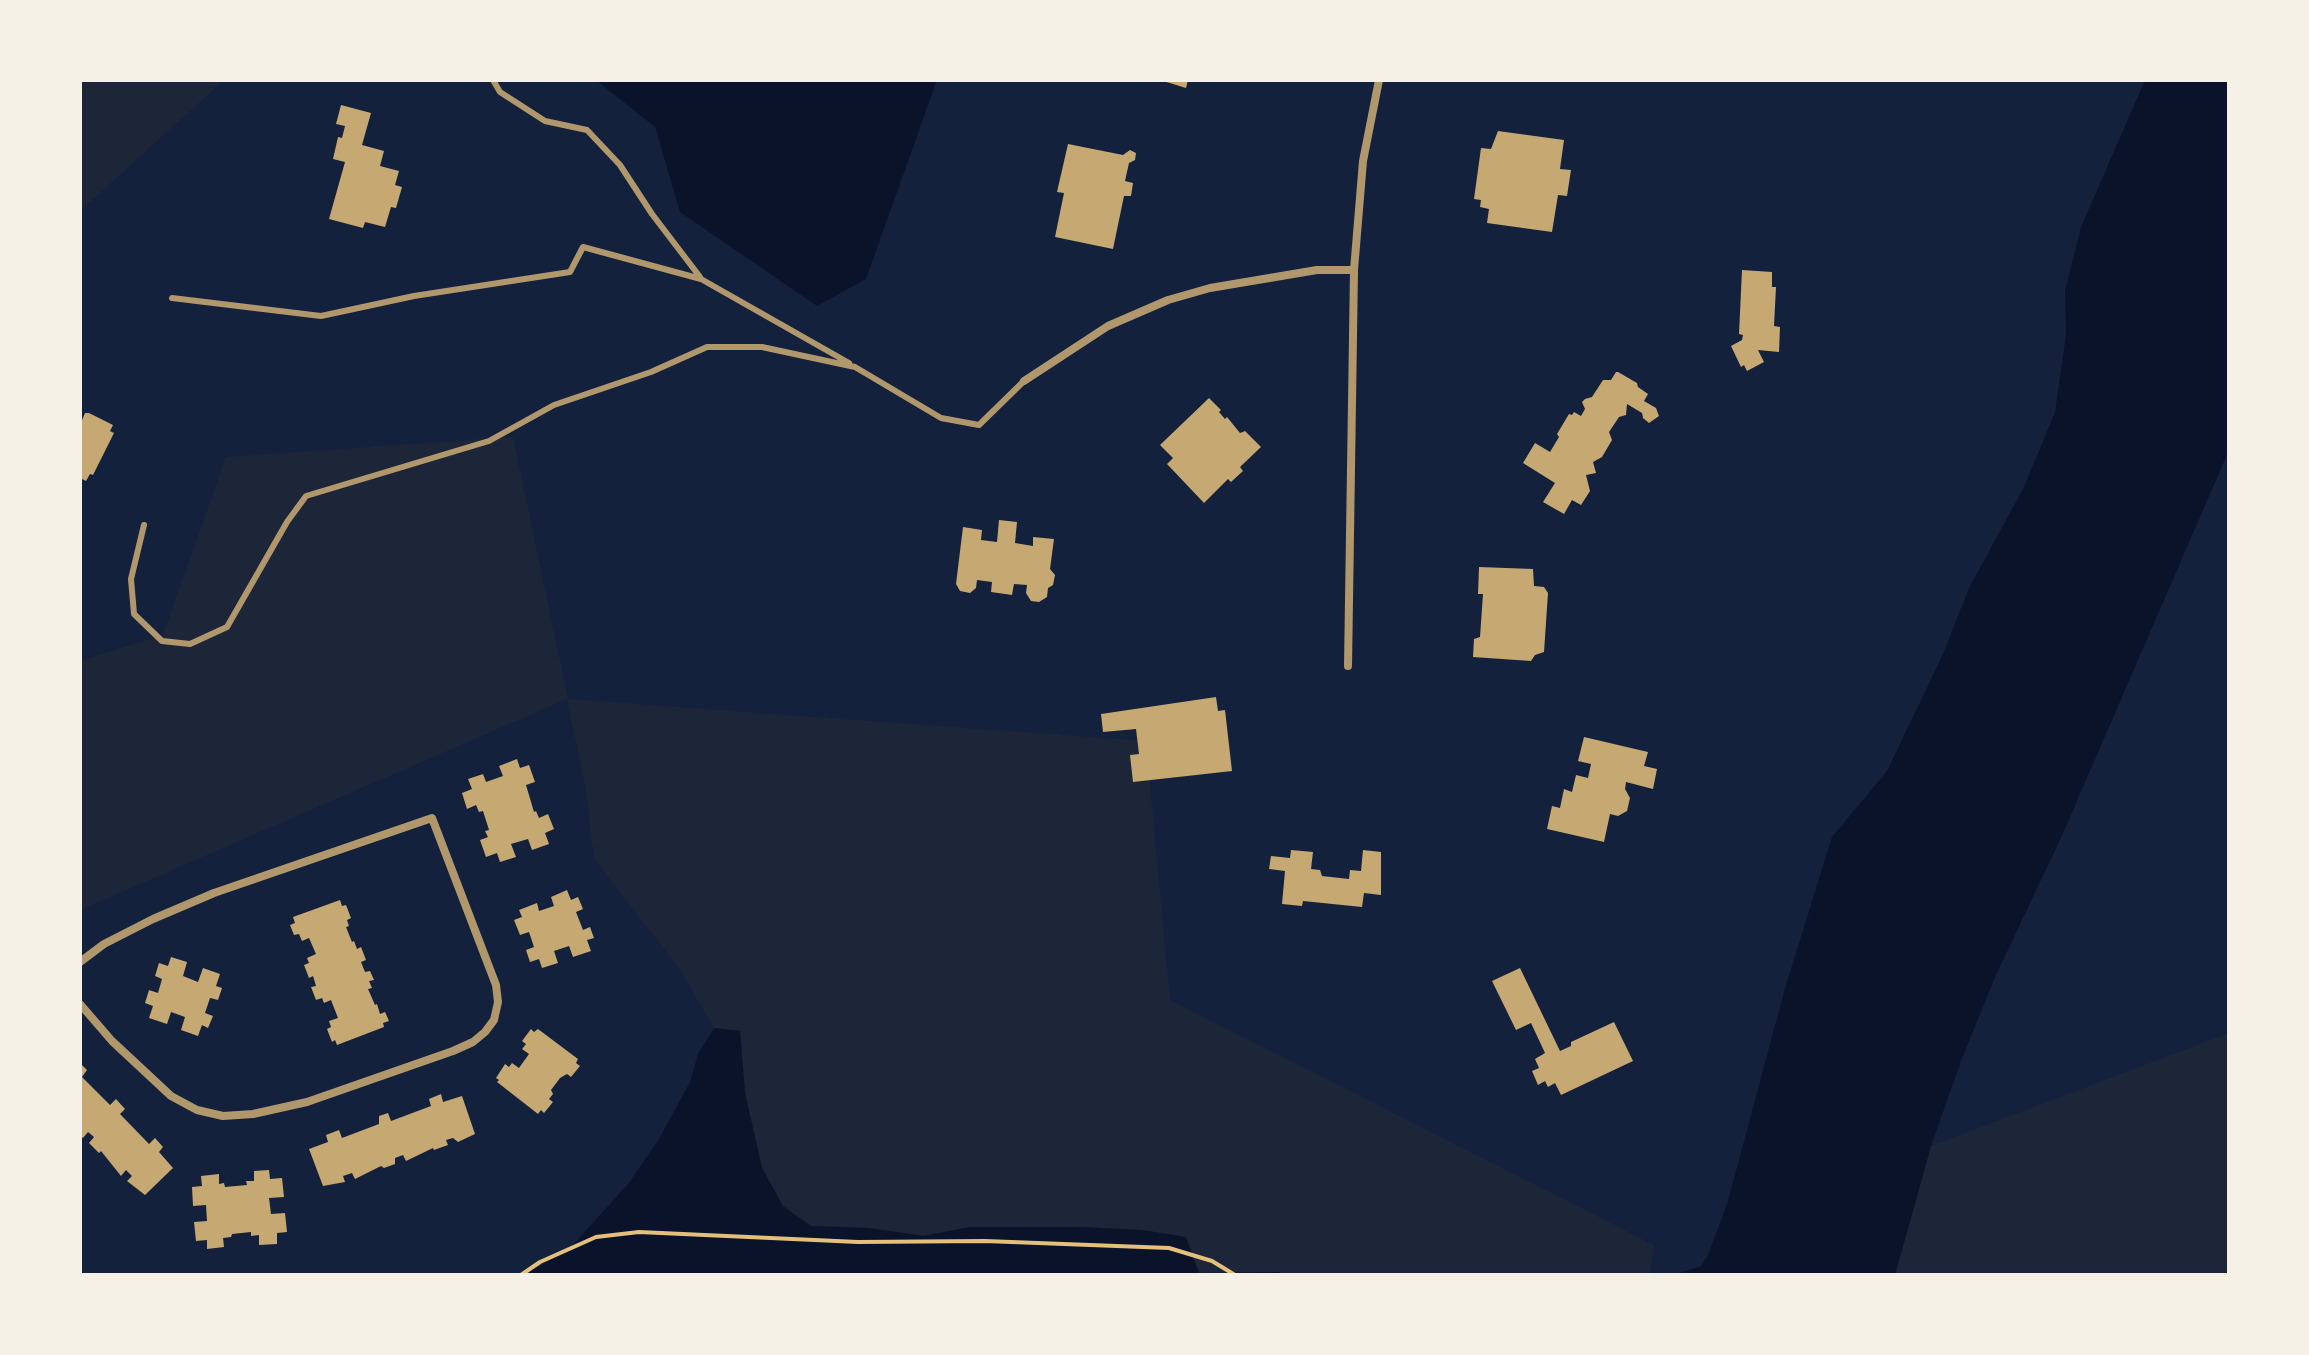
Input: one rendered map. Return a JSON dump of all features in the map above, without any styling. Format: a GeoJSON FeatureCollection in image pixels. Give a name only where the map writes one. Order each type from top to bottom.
{"type":"FeatureCollection","features":[{"type":"Feature","properties":{"kind":"street"},"geometry":{"type":"LineString","coordinates":[[1348,666],[1354,270],[1363,161],[1379,80]]}},
{"type":"Feature","properties":{"kind":"street"},"geometry":{"type":"LineString","coordinates":[[1024,381],[1108,326],[1168,300],[1210,288],[1317,270],[1354,270]]}},
{"type":"Feature","properties":{"kind":"street"},"geometry":{"type":"LineString","coordinates":[[80,962],[104,944],[202,898],[432,818],[496,985],[498,1002],[494,1020],[485,1032],[473,1042],[453,1051],[307,1102],[253,1114],[223,1116],[197,1110],[171,1096],[112,1041],[80,1004]]}},
{"type":"Feature","properties":{"kind":"lane"},"geometry":{"type":"LineString","coordinates":[[493,80],[500,92],[545,121],[587,130],[620,165],[701,279]]}},
{"type":"Feature","properties":{"kind":"lane"},"geometry":{"type":"LineString","coordinates":[[172,298],[321,316],[414,296],[570,272],[583,247],[701,279],[941,418],[979,425],[1024,381]]}},
{"type":"Feature","properties":{"kind":"lane"},"geometry":{"type":"LineString","coordinates":[[144,525],[131,579],[134,614],[162,641],[190,644],[227,627],[287,522],[306,496],[489,441],[554,405],[651,372],[707,347],[762,347],[855,367]]}},
{"type":"Feature","properties":{"kind":"path"},"geometry":{"type":"LineString","coordinates":[[521,1275],[540,1262],[596,1237],[639,1232],[858,1242],[985,1241],[1169,1248],[1212,1261],[1235,1275]]}},
{"type":"Feature","properties":{"kind":"shaded area"},"geometry":{"type":"Polygon","coordinates":[[[80,80],[224,80],[80,211],[80,80]]]}},
{"type":"Feature","properties":{"kind":"shaded area"},"geometry":{"type":"Polygon","coordinates":[[[596,80],[937,80],[866,279],[817,306],[680,212],[655,127],[596,80]]]}},
{"type":"Feature","properties":{"kind":"shaded area"},"geometry":{"type":"Polygon","coordinates":[[[2145,80],[2229,80],[2229,450],[2060,840],[1995,977],[1931,1146],[1895,1275],[1695,1275],[1708,1255],[1728,1201],[1785,988],[1832,837],[1887,771],[1943,654],[1969,588],[2024,487],[2055,412],[2066,335],[2065,290],[2081,227],[2145,80]]]}},
{"type":"Feature","properties":{"kind":"shaded area"},"geometry":{"type":"Polygon","coordinates":[[[513,437],[568,699],[1146,741],[1170,1000],[1654,1245],[1650,1275],[1199,1273],[1185,1237],[1142,1230],[970,1227],[924,1236],[868,1228],[811,1226],[783,1206],[762,1168],[745,1093],[740,1031],[714,1028],[679,968],[594,859],[586,791],[567,699],[80,910],[80,661],[163,635],[226,457],[513,437]]]}},
{"type":"Feature","properties":{"kind":"shaded area"},"geometry":{"type":"Polygon","coordinates":[[[714,1028],[740,1031],[745,1093],[762,1168],[783,1206],[811,1226],[868,1228],[924,1236],[970,1227],[1142,1230],[1186,1237],[1199,1273],[1280,1272],[1280,1275],[516,1275],[540,1266],[571,1247],[629,1183],[659,1139],[690,1082],[698,1054],[714,1028]]]}},
{"type":"Feature","properties":{"kind":"shaded area"},"geometry":{"type":"Polygon","coordinates":[[[2229,1033],[2229,1275],[1895,1275],[1931,1146],[2229,1033]]]}},
{"type":"Feature","properties":{"kind":"building"},"geometry":{"type":"Polygon","coordinates":[[[1160,80],[1188,80],[1186,88],[1160,80]]]}},
{"type":"Feature","properties":{"kind":"building"},"geometry":{"type":"Polygon","coordinates":[[[341,105],[371,113],[362,145],[384,151],[380,166],[399,171],[395,185],[402,187],[396,208],[391,207],[385,227],[365,222],[363,228],[329,219],[345,162],[333,159],[338,137],[342,138],[345,126],[336,124],[341,105]]]}},
{"type":"Feature","properties":{"kind":"building"},"geometry":{"type":"Polygon","coordinates":[[[1498,131],[1564,140],[1560,169],[1571,170],[1567,196],[1558,195],[1552,232],[1487,223],[1489,209],[1480,207],[1481,200],[1474,199],[1481,148],[1491,149],[1498,131]]]}},
{"type":"Feature","properties":{"kind":"building"},"geometry":{"type":"Polygon","coordinates":[[[1068,144],[1123,155],[1130,150],[1136,153],[1135,160],[1129,163],[1125,181],[1133,183],[1131,196],[1124,196],[1113,249],[1055,237],[1064,193],[1057,192],[1068,144]]]}},
{"type":"Feature","properties":{"kind":"building"},"geometry":{"type":"Polygon","coordinates":[[[1742,270],[1772,272],[1772,287],[1776,287],[1774,326],[1780,327],[1779,352],[1758,350],[1764,362],[1747,371],[1744,365],[1741,367],[1731,346],[1742,340],[1743,335],[1739,334],[1742,270]]]}},
{"type":"Feature","properties":{"kind":"building"},"geometry":{"type":"Polygon","coordinates":[[[1616,372],[1637,383],[1648,394],[1644,401],[1656,408],[1659,416],[1649,423],[1642,413],[1627,404],[1626,415],[1619,417],[1609,432],[1612,440],[1602,457],[1593,462],[1596,473],[1586,475],[1590,491],[1581,505],[1572,500],[1564,514],[1543,502],[1555,483],[1523,463],[1535,443],[1550,452],[1569,414],[1574,412],[1581,416],[1585,409],[1582,402],[1592,397],[1603,380],[1611,380],[1616,372]]]}},
{"type":"Feature","properties":{"kind":"building"},"geometry":{"type":"Polygon","coordinates":[[[1209,398],[1225,419],[1227,417],[1240,433],[1245,431],[1261,447],[1240,467],[1243,471],[1231,482],[1228,479],[1204,503],[1167,464],[1173,458],[1160,445],[1209,398]]]}},
{"type":"Feature","properties":{"kind":"building"},"geometry":{"type":"Polygon","coordinates":[[[85,413],[113,425],[110,431],[114,433],[93,475],[90,474],[86,481],[80,478],[80,425],[85,413]]]}},
{"type":"Feature","properties":{"kind":"building"},"geometry":{"type":"Polygon","coordinates":[[[999,520],[1017,522],[1015,543],[1033,546],[1033,537],[1054,539],[1050,569],[1055,575],[1053,585],[1048,588],[1047,597],[1039,602],[1031,601],[1026,593],[1027,585],[1014,584],[1012,595],[991,592],[992,582],[977,580],[976,588],[970,593],[960,591],[956,584],[963,527],[982,530],[981,540],[997,542],[999,520]]]}},
{"type":"Feature","properties":{"kind":"building"},"geometry":{"type":"Polygon","coordinates":[[[1479,567],[1533,569],[1534,586],[1544,587],[1548,593],[1544,652],[1535,655],[1531,661],[1473,657],[1474,639],[1480,637],[1483,594],[1478,594],[1479,567]]]}},
{"type":"Feature","properties":{"kind":"building"},"geometry":{"type":"Polygon","coordinates":[[[1216,697],[1218,711],[1225,710],[1232,771],[1133,782],[1130,755],[1139,754],[1136,729],[1103,732],[1101,714],[1216,697]]]}},
{"type":"Feature","properties":{"kind":"building"},"geometry":{"type":"Polygon","coordinates":[[[1584,737],[1648,752],[1644,766],[1657,769],[1653,789],[1626,782],[1625,789],[1630,798],[1627,811],[1618,816],[1610,814],[1604,842],[1547,829],[1552,806],[1560,808],[1564,789],[1572,792],[1576,775],[1588,778],[1591,764],[1578,761],[1584,737]]]}},
{"type":"Feature","properties":{"kind":"building"},"geometry":{"type":"Polygon","coordinates":[[[517,759],[520,768],[529,765],[535,782],[526,785],[534,812],[539,818],[548,814],[554,829],[545,833],[549,844],[532,850],[528,839],[511,844],[516,857],[500,862],[497,853],[486,857],[480,840],[488,837],[485,831],[489,830],[483,811],[479,812],[476,805],[467,809],[462,793],[472,789],[468,779],[483,774],[486,782],[503,776],[499,766],[517,759]]]}},
{"type":"Feature","properties":{"kind":"building"},"geometry":{"type":"Polygon","coordinates":[[[1291,850],[1313,852],[1311,869],[1320,870],[1322,876],[1349,879],[1350,870],[1361,871],[1363,850],[1381,852],[1381,895],[1364,893],[1362,907],[1303,901],[1302,906],[1282,904],[1285,871],[1269,869],[1271,856],[1290,858],[1291,850]]]}},
{"type":"Feature","properties":{"kind":"building"},"geometry":{"type":"Polygon","coordinates":[[[567,890],[571,900],[578,897],[583,909],[576,912],[583,930],[590,927],[594,938],[587,940],[591,951],[573,957],[569,946],[554,951],[558,963],[542,968],[539,959],[530,962],[526,950],[534,947],[529,932],[520,935],[514,920],[522,917],[519,910],[537,903],[539,911],[554,906],[551,897],[567,890]]]}},
{"type":"Feature","properties":{"kind":"building"},"geometry":{"type":"Polygon","coordinates":[[[340,900],[342,906],[346,905],[351,918],[347,920],[349,926],[346,927],[352,942],[357,949],[361,947],[366,960],[361,962],[365,972],[370,971],[374,980],[369,981],[372,988],[368,989],[380,1014],[385,1012],[389,1021],[383,1023],[384,1027],[337,1045],[335,1040],[332,1042],[327,1029],[331,1027],[329,1021],[338,1018],[331,1000],[324,1003],[322,998],[316,1000],[311,987],[316,986],[313,976],[309,978],[304,965],[309,963],[307,958],[316,954],[309,938],[302,941],[299,934],[294,935],[290,925],[295,923],[293,917],[340,900]]]}},
{"type":"Feature","properties":{"kind":"building"},"geometry":{"type":"Polygon","coordinates":[[[171,957],[187,962],[183,976],[198,982],[203,968],[220,974],[216,986],[222,988],[218,1000],[210,998],[205,1013],[213,1016],[208,1028],[202,1025],[198,1036],[181,1030],[185,1017],[171,1012],[167,1024],[149,1018],[153,1006],[145,1003],[149,990],[158,993],[162,979],[155,976],[159,963],[168,966],[171,957]]]}},
{"type":"Feature","properties":{"kind":"building"},"geometry":{"type":"Polygon","coordinates":[[[1520,968],[1560,1051],[1571,1046],[1571,1042],[1614,1022],[1633,1061],[1561,1095],[1555,1083],[1548,1087],[1545,1081],[1538,1085],[1532,1071],[1539,1068],[1535,1059],[1545,1053],[1531,1023],[1516,1030],[1492,981],[1520,968]]]}},
{"type":"Feature","properties":{"kind":"building"},"geometry":{"type":"Polygon","coordinates":[[[531,1029],[534,1032],[538,1029],[578,1059],[576,1063],[580,1066],[571,1077],[567,1074],[560,1078],[551,1090],[553,1094],[549,1099],[553,1102],[544,1113],[541,1110],[538,1114],[496,1078],[505,1064],[509,1067],[512,1063],[519,1068],[529,1054],[522,1049],[526,1044],[522,1041],[531,1029]]]}},
{"type":"Feature","properties":{"kind":"building"},"geometry":{"type":"Polygon","coordinates":[[[80,1063],[87,1070],[82,1077],[110,1105],[116,1099],[125,1109],[120,1114],[149,1144],[155,1138],[163,1147],[159,1152],[173,1168],[145,1195],[127,1181],[132,1176],[126,1170],[121,1176],[101,1151],[99,1153],[89,1143],[94,1137],[88,1132],[83,1138],[80,1135],[80,1063]]]}},
{"type":"Feature","properties":{"kind":"building"},"geometry":{"type":"Polygon","coordinates":[[[441,1094],[443,1102],[462,1096],[475,1134],[458,1142],[453,1138],[446,1140],[448,1145],[433,1148],[406,1161],[403,1155],[395,1158],[395,1164],[384,1168],[381,1166],[355,1179],[352,1173],[343,1176],[345,1182],[323,1186],[309,1149],[328,1142],[326,1135],[339,1130],[342,1138],[379,1124],[379,1116],[388,1113],[391,1121],[431,1106],[429,1099],[441,1094]]]}},
{"type":"Feature","properties":{"kind":"building"},"geometry":{"type":"Polygon","coordinates":[[[269,1170],[270,1179],[282,1178],[284,1197],[269,1198],[271,1214],[285,1213],[287,1232],[277,1233],[277,1244],[259,1245],[259,1235],[251,1236],[251,1232],[223,1238],[224,1247],[207,1249],[207,1240],[196,1241],[194,1222],[207,1221],[206,1205],[193,1206],[192,1187],[202,1186],[201,1176],[219,1174],[219,1184],[224,1183],[225,1187],[247,1185],[246,1181],[254,1181],[254,1171],[269,1170]]]}},
{"type":"Feature","properties":{"kind":"waterway"},"geometry":{"type":"LineString","coordinates":[[1682,1275],[1705,1268]]}}]}
